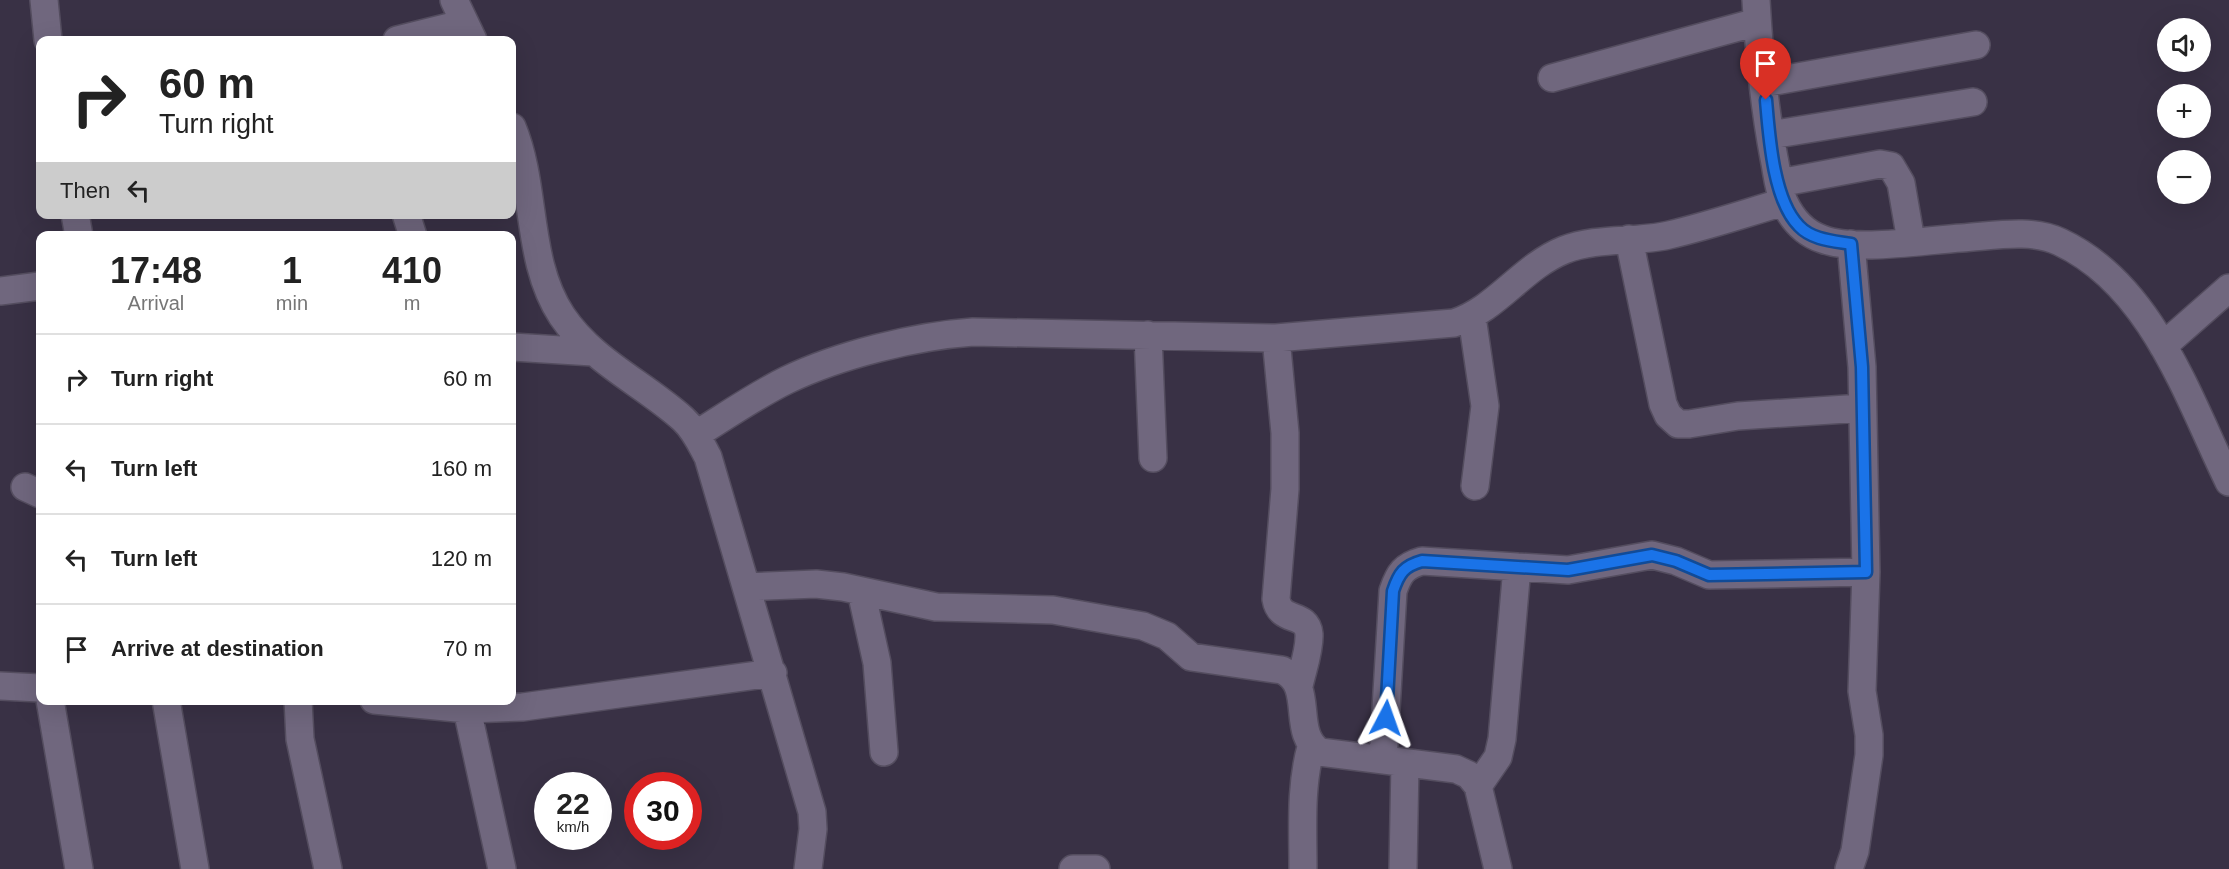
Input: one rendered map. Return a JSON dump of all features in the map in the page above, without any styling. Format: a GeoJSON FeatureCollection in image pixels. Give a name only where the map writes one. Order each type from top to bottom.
{"type":"FeatureCollection","features":[{"type":"Feature","properties":{"kind":"street"},"geometry":{"type":"LineString","coordinates":[[44,0],[48,36]]}},
{"type":"Feature","properties":{"kind":"street"},"geometry":{"type":"LineString","coordinates":[[1551,78],[1756,11],[1770,135],[1781,193],[1799,226],[1822,239],[1851,244],[2025,234],[2059,241],[2092,261],[2126,294],[2163,346],[2229,482]]}},
{"type":"Feature","properties":{"kind":"street"},"geometry":{"type":"LineString","coordinates":[[411,36],[464,21]]}},
{"type":"Feature","properties":{"kind":"street"},"geometry":{"type":"LineString","coordinates":[[1764,83],[1976,45]]}},
{"type":"Feature","properties":{"kind":"street"},"geometry":{"type":"LineString","coordinates":[[1770,135],[1973,102]]}},
{"type":"Feature","properties":{"kind":"street"},"geometry":{"type":"LineString","coordinates":[[516,140],[524,167],[540,261],[548,289],[574,333],[593,352],[684,420],[697,434],[708,457],[812,812],[813,829],[808,869]]}},
{"type":"Feature","properties":{"kind":"street"},"geometry":{"type":"LineString","coordinates":[[697,434],[785,381],[822,365],[939,334],[973,332],[1276,338],[1433,327],[1472,317],[1550,257],[1567,249],[1608,240],[1668,235],[1781,193],[1880,164],[1891,166],[1901,183],[1911,241]]}},
{"type":"Feature","properties":{"kind":"street"},"geometry":{"type":"LineString","coordinates":[[1629,239],[1663,404],[1668,415],[1678,424],[1738,416],[1862,408]]}},
{"type":"Feature","properties":{"kind":"street"},"geometry":{"type":"LineString","coordinates":[[1849,869],[1855,851],[1869,755],[1869,735],[1862,691],[1866,572],[1862,367],[1851,244]]}},
{"type":"Feature","properties":{"kind":"street"},"geometry":{"type":"LineString","coordinates":[[0,291],[36,286]]}},
{"type":"Feature","properties":{"kind":"street"},"geometry":{"type":"LineString","coordinates":[[2163,346],[2229,288]]}},
{"type":"Feature","properties":{"kind":"street"},"geometry":{"type":"LineString","coordinates":[[1472,317],[1485,406],[1475,486]]}},
{"type":"Feature","properties":{"kind":"street"},"geometry":{"type":"LineString","coordinates":[[1149,335],[1153,458]]}},
{"type":"Feature","properties":{"kind":"street"},"geometry":{"type":"LineString","coordinates":[[1276,338],[1285,433],[1285,489],[1276,599],[1277,608],[1284,615],[1299,619],[1307,625],[1309,635],[1299,686],[1305,737],[1311,747],[1320,753],[1456,769],[1469,775],[1478,786],[1498,869]]}},
{"type":"Feature","properties":{"kind":"street"},"geometry":{"type":"LineString","coordinates":[[516,347],[593,352]]}},
{"type":"Feature","properties":{"kind":"street"},"geometry":{"type":"LineString","coordinates":[[1403,869],[1394,761],[1393,591],[1398,575],[1408,565],[1422,561],[1517,567],[1586,568],[1652,555],[1676,561],[1709,575],[1866,572]]}},
{"type":"Feature","properties":{"kind":"street"},"geometry":{"type":"LineString","coordinates":[[1478,786],[1495,764],[1502,739],[1517,567]]}},
{"type":"Feature","properties":{"kind":"street"},"geometry":{"type":"LineString","coordinates":[[747,587],[816,584],[936,607],[1036,608],[1143,626],[1167,636],[1191,657],[1282,670],[1293,675],[1299,686]]}},
{"type":"Feature","properties":{"kind":"street"},"geometry":{"type":"LineString","coordinates":[[861,591],[877,663],[884,752]]}},
{"type":"Feature","properties":{"kind":"street"},"geometry":{"type":"LineString","coordinates":[[432,705],[467,708],[523,707],[773,673]]}},
{"type":"Feature","properties":{"kind":"street"},"geometry":{"type":"LineString","coordinates":[[0,686],[36,688]]}},
{"type":"Feature","properties":{"kind":"street"},"geometry":{"type":"LineString","coordinates":[[51,705],[79,869]]}},
{"type":"Feature","properties":{"kind":"street"},"geometry":{"type":"LineString","coordinates":[[167,705],[195,869]]}},
{"type":"Feature","properties":{"kind":"street"},"geometry":{"type":"LineString","coordinates":[[298,705],[300,739],[328,869]]}},
{"type":"Feature","properties":{"kind":"street"},"geometry":{"type":"LineString","coordinates":[[467,708],[502,869]]}},
{"type":"Feature","properties":{"kind":"street"},"geometry":{"type":"LineString","coordinates":[[1303,869],[1302,799],[1305,770],[1311,747]]}},
{"type":"Feature","properties":{"kind":"street"},"geometry":{"type":"LineString","coordinates":[[1073,869],[1096,869]]}},
{"type":"Feature","properties":{"kind":"route"},"geometry":{"type":"LineString","coordinates":[[1386,718],[1393,591],[1398,575],[1408,565],[1422,561],[1568,570],[1652,555],[1676,561],[1699,573],[1709,575],[1866,572],[1862,367],[1851,244],[1822,239],[1799,226],[1784,202],[1770,135],[1766,100]]}}]}
